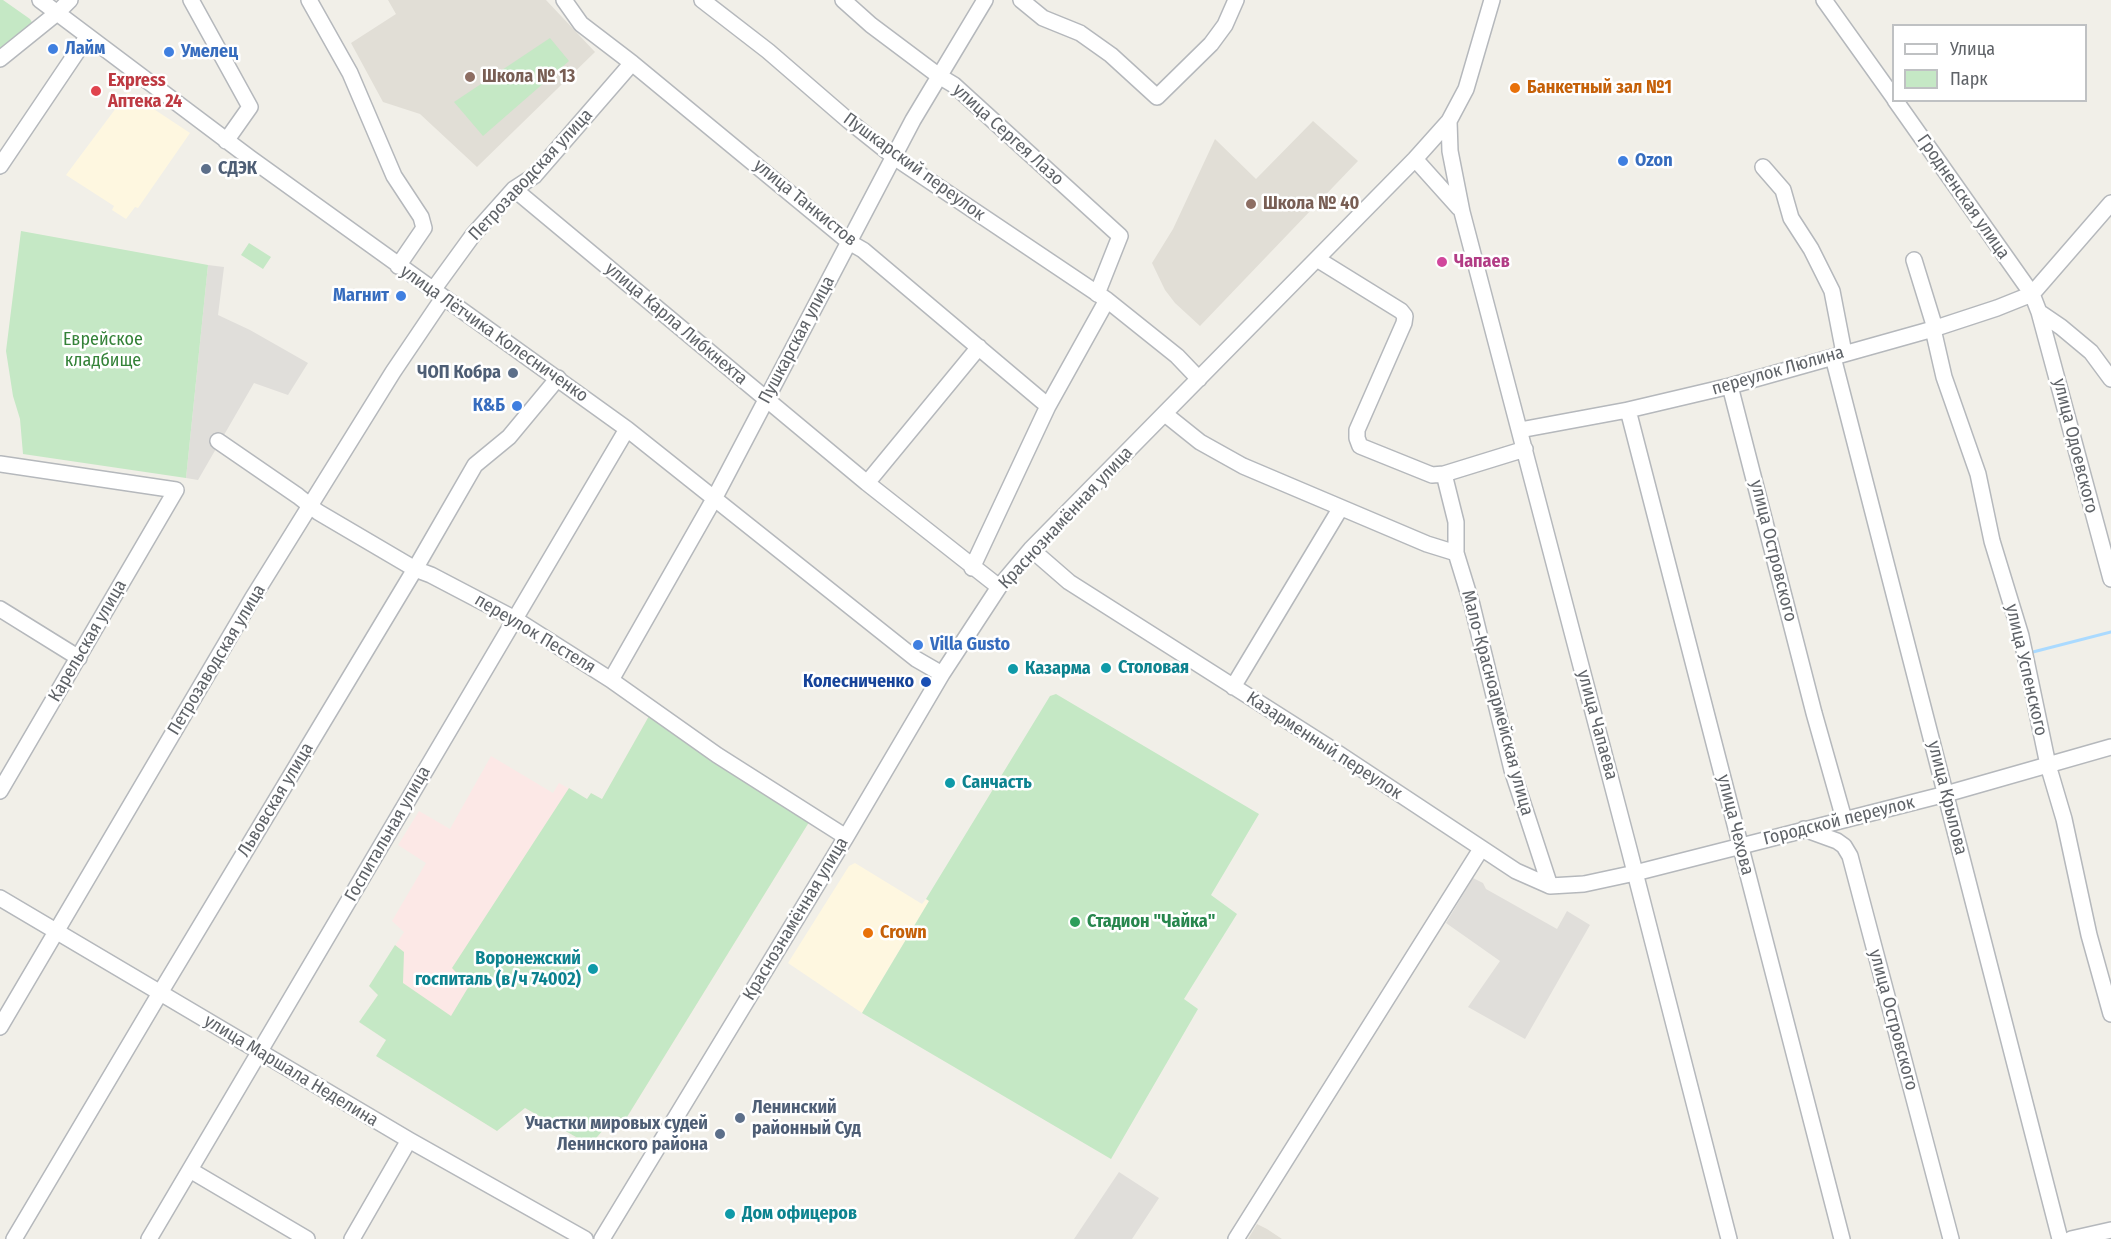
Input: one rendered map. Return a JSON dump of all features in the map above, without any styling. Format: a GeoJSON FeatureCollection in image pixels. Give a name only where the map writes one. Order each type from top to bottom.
{"type":"FeatureCollection","features":[{"type":"Feature","properties":{"kind":"street","name":"улица Лётчика Колесниченко"},"geometry":{"type":"LineString","coordinates":[[40,0],[226,141],[627,429],[916,659],[942,674]]}},
{"type":"Feature","properties":{"kind":"street"},"geometry":{"type":"LineString","coordinates":[[0,59],[70,0]]}},
{"type":"Feature","properties":{"kind":"street"},"geometry":{"type":"LineString","coordinates":[[191,0],[204,19],[250,107],[226,141]]}},
{"type":"Feature","properties":{"kind":"street"},"geometry":{"type":"LineString","coordinates":[[309,0],[350,74],[394,176],[421,217],[424,228],[398,266]]}},
{"type":"Feature","properties":{"kind":"street","name":"улица Танкистов"},"geometry":{"type":"LineString","coordinates":[[564,0],[581,24],[632,63],[849,242],[863,250],[1048,405]]}},
{"type":"Feature","properties":{"kind":"street","name":"Пушкарский переулок"},"geometry":{"type":"LineString","coordinates":[[702,0],[768,51],[849,121],[894,156],[1102,297],[1177,356],[1199,379]]}},
{"type":"Feature","properties":{"kind":"street","name":"улица Сергея Лазо"},"geometry":{"type":"LineString","coordinates":[[843,0],[871,25],[954,85],[992,117],[1120,236],[1102,297]]}},
{"type":"Feature","properties":{"kind":"street","name":"Пушкарская улица"},"geometry":{"type":"LineString","coordinates":[[611,680],[714,499],[894,156],[985,0]]}},
{"type":"Feature","properties":{"kind":"street"},"geometry":{"type":"LineString","coordinates":[[1021,0],[1043,18],[1080,33],[1111,55],[1158,97],[1211,44],[1225,25],[1236,0]]}},
{"type":"Feature","properties":{"kind":"street","name":"Краснознамённая улица"},"geometry":{"type":"LineString","coordinates":[[602,1239],[942,674],[999,587],[1031,549],[1415,159],[1449,121],[1466,89],[1492,0]]}},
{"type":"Feature","properties":{"kind":"street","name":"Гродненская улица"},"geometry":{"type":"LineString","coordinates":[[1824,0],[1892,96]]}},
{"type":"Feature","properties":{"kind":"street"},"geometry":{"type":"LineString","coordinates":[[0,166],[87,37]]}},
{"type":"Feature","properties":{"kind":"street","name":"Петрозаводская улица"},"geometry":{"type":"LineString","coordinates":[[0,1027],[252,599],[393,372],[473,235],[514,189],[534,176],[632,63]]}},
{"type":"Feature","properties":{"kind":"street","name":"Гродненская улица"},"geometry":{"type":"LineString","coordinates":[[1896,102],[2032,294],[2039,312]]}},
{"type":"Feature","properties":{"kind":"street","name":"улица Чапаева"},"geometry":{"type":"LineString","coordinates":[[1449,121],[1450,152],[1462,212],[1729,1239]]}},
{"type":"Feature","properties":{"kind":"street","name":"улица Чапаева"},"geometry":{"type":"LineString","coordinates":[[1415,159],[1462,212]]}},
{"type":"Feature","properties":{"kind":"street","name":"улица Крылова"},"geometry":{"type":"LineString","coordinates":[[1763,167],[1783,190],[1791,219],[1811,249],[1832,291],[1839,355],[1946,794],[2060,1239]]}},
{"type":"Feature","properties":{"kind":"street","name":"улица Карла Либкнехта"},"geometry":{"type":"LineString","coordinates":[[514,189],[867,483],[999,587]]}},
{"type":"Feature","properties":{"kind":"street"},"geometry":{"type":"LineString","coordinates":[[2032,294],[2111,203]]}},
{"type":"Feature","properties":{"kind":"street"},"geometry":{"type":"LineString","coordinates":[[1317,259],[1401,311],[1405,316],[1357,430],[1360,446],[1431,475],[1444,474],[1525,449]]}},
{"type":"Feature","properties":{"kind":"street","name":"улица Успенского"},"geometry":{"type":"LineString","coordinates":[[1914,260],[1934,328],[1944,377],[1977,474],[1992,541],[2021,636],[2048,765],[2064,819],[2089,935],[2111,1014]]}},
{"type":"Feature","properties":{"kind":"street","name":"переулок Люлина"},"geometry":{"type":"LineString","coordinates":[[1520,430],[1628,410],[1730,386],[1934,328],[2032,294]]}},
{"type":"Feature","properties":{"kind":"street"},"geometry":{"type":"LineString","coordinates":[[972,568],[1048,405],[1102,297]]}},
{"type":"Feature","properties":{"kind":"street"},"geometry":{"type":"LineString","coordinates":[[2039,312],[2091,352],[2111,379]]}},
{"type":"Feature","properties":{"kind":"street","name":"улица Одоевского"},"geometry":{"type":"LineString","coordinates":[[2039,312],[2111,579]]}},
{"type":"Feature","properties":{"kind":"street"},"geometry":{"type":"LineString","coordinates":[[867,483],[979,347]]}},
{"type":"Feature","properties":{"kind":"street","name":"Львовская улица"},"geometry":{"type":"LineString","coordinates":[[14,1239],[416,569],[475,465],[509,437],[558,378]]}},
{"type":"Feature","properties":{"kind":"street","name":"улица Островского"},"geometry":{"type":"LineString","coordinates":[[1730,386],[1814,713],[1844,819]]}},
{"type":"Feature","properties":{"kind":"street","name":"улица Чехова"},"geometry":{"type":"LineString","coordinates":[[1628,410],[1842,1239]]}},
{"type":"Feature","properties":{"kind":"street"},"geometry":{"type":"LineString","coordinates":[[1165,414],[1200,442],[1234,461],[1341,509],[1427,544],[1456,553]]}},
{"type":"Feature","properties":{"kind":"street","name":"Госпитальная улица"},"geometry":{"type":"LineString","coordinates":[[149,1239],[627,429]]}},
{"type":"Feature","properties":{"kind":"street","name":"переулок Пестеля"},"geometry":{"type":"LineString","coordinates":[[218,441],[318,512],[416,569],[515,619],[611,680],[717,754],[846,837]]}},
{"type":"Feature","properties":{"kind":"street","name":"Карельская улица"},"geometry":{"type":"LineString","coordinates":[[0,464],[176,490],[0,791]]}},
{"type":"Feature","properties":{"kind":"street","name":"Мало-Красноармейская улица"},"geometry":{"type":"LineString","coordinates":[[1444,474],[1456,522],[1456,553],[1472,605],[1512,770],[1550,886]]}},
{"type":"Feature","properties":{"kind":"street"},"geometry":{"type":"LineString","coordinates":[[1233,687],[1341,509]]}},
{"type":"Feature","properties":{"kind":"street","name":"Казарменный переулок"},"geometry":{"type":"LineString","coordinates":[[1031,549],[1069,582],[1516,872],[1550,886],[1584,884],[1635,873]]}},
{"type":"Feature","properties":{"kind":"street"},"geometry":{"type":"LineString","coordinates":[[0,609],[79,658]]}},
{"type":"Feature","properties":{"kind":"street","name":"Городской переулок"},"geometry":{"type":"LineString","coordinates":[[1635,873],[1946,794],[2111,747]]}},
{"type":"Feature","properties":{"kind":"street","name":"улица Островского"},"geometry":{"type":"LineString","coordinates":[[1804,829],[1837,841],[1844,846],[1850,856],[1951,1239]]}},
{"type":"Feature","properties":{"kind":"street"},"geometry":{"type":"LineString","coordinates":[[1236,1239],[1481,849]]}},
{"type":"Feature","properties":{"kind":"street","name":"улица Маршала Неделина"},"geometry":{"type":"LineString","coordinates":[[0,898],[409,1140],[585,1239]]}},
{"type":"Feature","properties":{"kind":"street"},"geometry":{"type":"LineString","coordinates":[[352,1239],[409,1140]]}},
{"type":"Feature","properties":{"kind":"street"},"geometry":{"type":"LineString","coordinates":[[190,1170],[307,1239]]}},
{"type":"Feature","properties":{"kind":"street"},"geometry":{"type":"LineString","coordinates":[[2071,1239],[2111,1230]]}},
{"type":"Feature","properties":{"kind":"shaded area","name":"Школа № 13"},"geometry":{"type":"Polygon","coordinates":[[[388,0],[546,0],[595,52],[477,167],[420,114],[383,102],[351,43],[396,14],[388,0]]]}},
{"type":"Feature","properties":{"kind":"shaded area"},"geometry":{"type":"Polygon","coordinates":[[[128,92],[190,133],[138,208],[135,207],[126,219],[112,210],[114,206],[66,175],[128,92]]]}},
{"type":"Feature","properties":{"kind":"shaded area","name":"Школа № 40"},"geometry":{"type":"Polygon","coordinates":[[[1313,121],[1358,161],[1200,326],[1175,303],[1165,290],[1152,263],[1173,229],[1215,139],[1256,179],[1313,121]]]}},
{"type":"Feature","properties":{"kind":"shaded area"},"geometry":{"type":"Polygon","coordinates":[[[208,265],[224,267],[218,315],[250,330],[308,363],[288,395],[254,383],[198,480],[186,478],[208,265]]]}},
{"type":"Feature","properties":{"kind":"shaded area"},"geometry":{"type":"Polygon","coordinates":[[[649,716],[811,819],[619,1130],[613,1133],[604,1129],[590,1145],[525,1108],[497,1131],[376,1056],[386,1040],[359,1022],[378,995],[369,986],[404,932],[392,921],[426,863],[398,845],[419,811],[450,829],[491,756],[553,793],[559,783],[587,799],[591,793],[602,799],[649,716]]]}},
{"type":"Feature","properties":{"kind":"shaded area"},"geometry":{"type":"Polygon","coordinates":[[[855,863],[922,904],[926,899],[929,901],[862,1013],[788,963],[849,866],[855,863]]]}},
{"type":"Feature","properties":{"kind":"shaded area"},"geometry":{"type":"Polygon","coordinates":[[[1473,878],[1483,883],[1486,889],[1557,929],[1567,911],[1590,925],[1525,1039],[1468,1007],[1500,961],[1446,923],[1473,878]]]}},
{"type":"Feature","properties":{"kind":"shaded area"},"geometry":{"type":"Polygon","coordinates":[[[1119,1172],[1159,1198],[1132,1239],[1074,1239],[1119,1172]]]}},
{"type":"Feature","properties":{"kind":"shaded area"},"geometry":{"type":"Polygon","coordinates":[[[1257,1224],[1267,1229],[1282,1239],[1248,1239],[1257,1224]]]}},
{"type":"Feature","properties":{"kind":"green space"},"geometry":{"type":"Polygon","coordinates":[[[0,0],[30,19],[33,24],[0,55],[0,0]]]}},
{"type":"Feature","properties":{"kind":"green space"},"geometry":{"type":"Polygon","coordinates":[[[550,38],[569,61],[483,136],[454,102],[550,38]]]}},
{"type":"Feature","properties":{"kind":"green space","name":"Еврейское кладбище"},"geometry":{"type":"Polygon","coordinates":[[[21,231],[208,265],[186,478],[23,454],[20,419],[13,396],[6,351],[21,231]]]}},
{"type":"Feature","properties":{"kind":"green space"},"geometry":{"type":"Polygon","coordinates":[[[249,243],[271,257],[263,269],[241,255],[249,243]]]}},
{"type":"Feature","properties":{"kind":"green space","name":"Стадион \"Чайка\""},"geometry":{"type":"Polygon","coordinates":[[[1056,694],[1259,814],[1211,895],[1237,914],[1184,999],[1198,1009],[1111,1159],[862,1013],[929,901],[926,899],[1050,696],[1056,694]]]}},
{"type":"Feature","properties":{"kind":"green space"},"geometry":{"type":"Polygon","coordinates":[[[649,716],[811,819],[619,1130],[613,1133],[604,1129],[590,1145],[525,1108],[497,1131],[376,1056],[386,1040],[359,1022],[378,995],[369,986],[395,945],[404,952],[403,983],[451,1016],[469,986],[452,968],[569,788],[587,799],[591,793],[602,799],[649,716]]]}},
{"type":"Feature","properties":{"kind":"waterway"},"geometry":{"type":"LineString","coordinates":[[2029,653],[2111,632]]}},
{"type":"Feature","properties":{"kind":"place","name":"Лайм"},"geometry":{"type":"Point","coordinates":[53,49]}},
{"type":"Feature","properties":{"kind":"place","name":"Умелец"},"geometry":{"type":"Point","coordinates":[169,52]}},
{"type":"Feature","properties":{"kind":"place","name":"Школа № 13"},"geometry":{"type":"Point","coordinates":[470,77]}},
{"type":"Feature","properties":{"kind":"place","name":"Банкетный зал №1"},"geometry":{"type":"Point","coordinates":[1515,88]}},
{"type":"Feature","properties":{"kind":"place","name":"Express Аптека 24"},"geometry":{"type":"Point","coordinates":[96,91]}},
{"type":"Feature","properties":{"kind":"place","name":"Ozon"},"geometry":{"type":"Point","coordinates":[1623,161]}},
{"type":"Feature","properties":{"kind":"place","name":"СДЭК"},"geometry":{"type":"Point","coordinates":[206,169]}},
{"type":"Feature","properties":{"kind":"place","name":"Школа № 40"},"geometry":{"type":"Point","coordinates":[1251,204]}},
{"type":"Feature","properties":{"kind":"place","name":"Чапаев"},"geometry":{"type":"Point","coordinates":[1442,262]}},
{"type":"Feature","properties":{"kind":"place","name":"Магнит"},"geometry":{"type":"Point","coordinates":[401,296]}},
{"type":"Feature","properties":{"kind":"place","name":"ЧОП Кобра"},"geometry":{"type":"Point","coordinates":[513,373]}},
{"type":"Feature","properties":{"kind":"place","name":"К&Б"},"geometry":{"type":"Point","coordinates":[517,406]}},
{"type":"Feature","properties":{"kind":"place","name":"Villa Gusto"},"geometry":{"type":"Point","coordinates":[918,645]}},
{"type":"Feature","properties":{"kind":"place","name":"Столовая"},"geometry":{"type":"Point","coordinates":[1106,668]}},
{"type":"Feature","properties":{"kind":"place","name":"Казарма"},"geometry":{"type":"Point","coordinates":[1013,669]}},
{"type":"Feature","properties":{"kind":"place","name":"Колесниченко"},"geometry":{"type":"Point","coordinates":[926,682]}},
{"type":"Feature","properties":{"kind":"place","name":"Санчасть"},"geometry":{"type":"Point","coordinates":[950,783]}},
{"type":"Feature","properties":{"kind":"place","name":"Стадион \"Чайка\""},"geometry":{"type":"Point","coordinates":[1075,922]}},
{"type":"Feature","properties":{"kind":"place","name":"Crown"},"geometry":{"type":"Point","coordinates":[868,933]}},
{"type":"Feature","properties":{"kind":"place","name":"Воронежский госпиталь (в/ч 74002)"},"geometry":{"type":"Point","coordinates":[593,969]}},
{"type":"Feature","properties":{"kind":"place","name":"Ленинский районный Суд"},"geometry":{"type":"Point","coordinates":[740,1118]}},
{"type":"Feature","properties":{"kind":"place","name":"Участки мировых судей Ленинского района"},"geometry":{"type":"Point","coordinates":[720,1134]}},
{"type":"Feature","properties":{"kind":"place","name":"Дом офицеров"},"geometry":{"type":"Point","coordinates":[730,1214]}}]}
